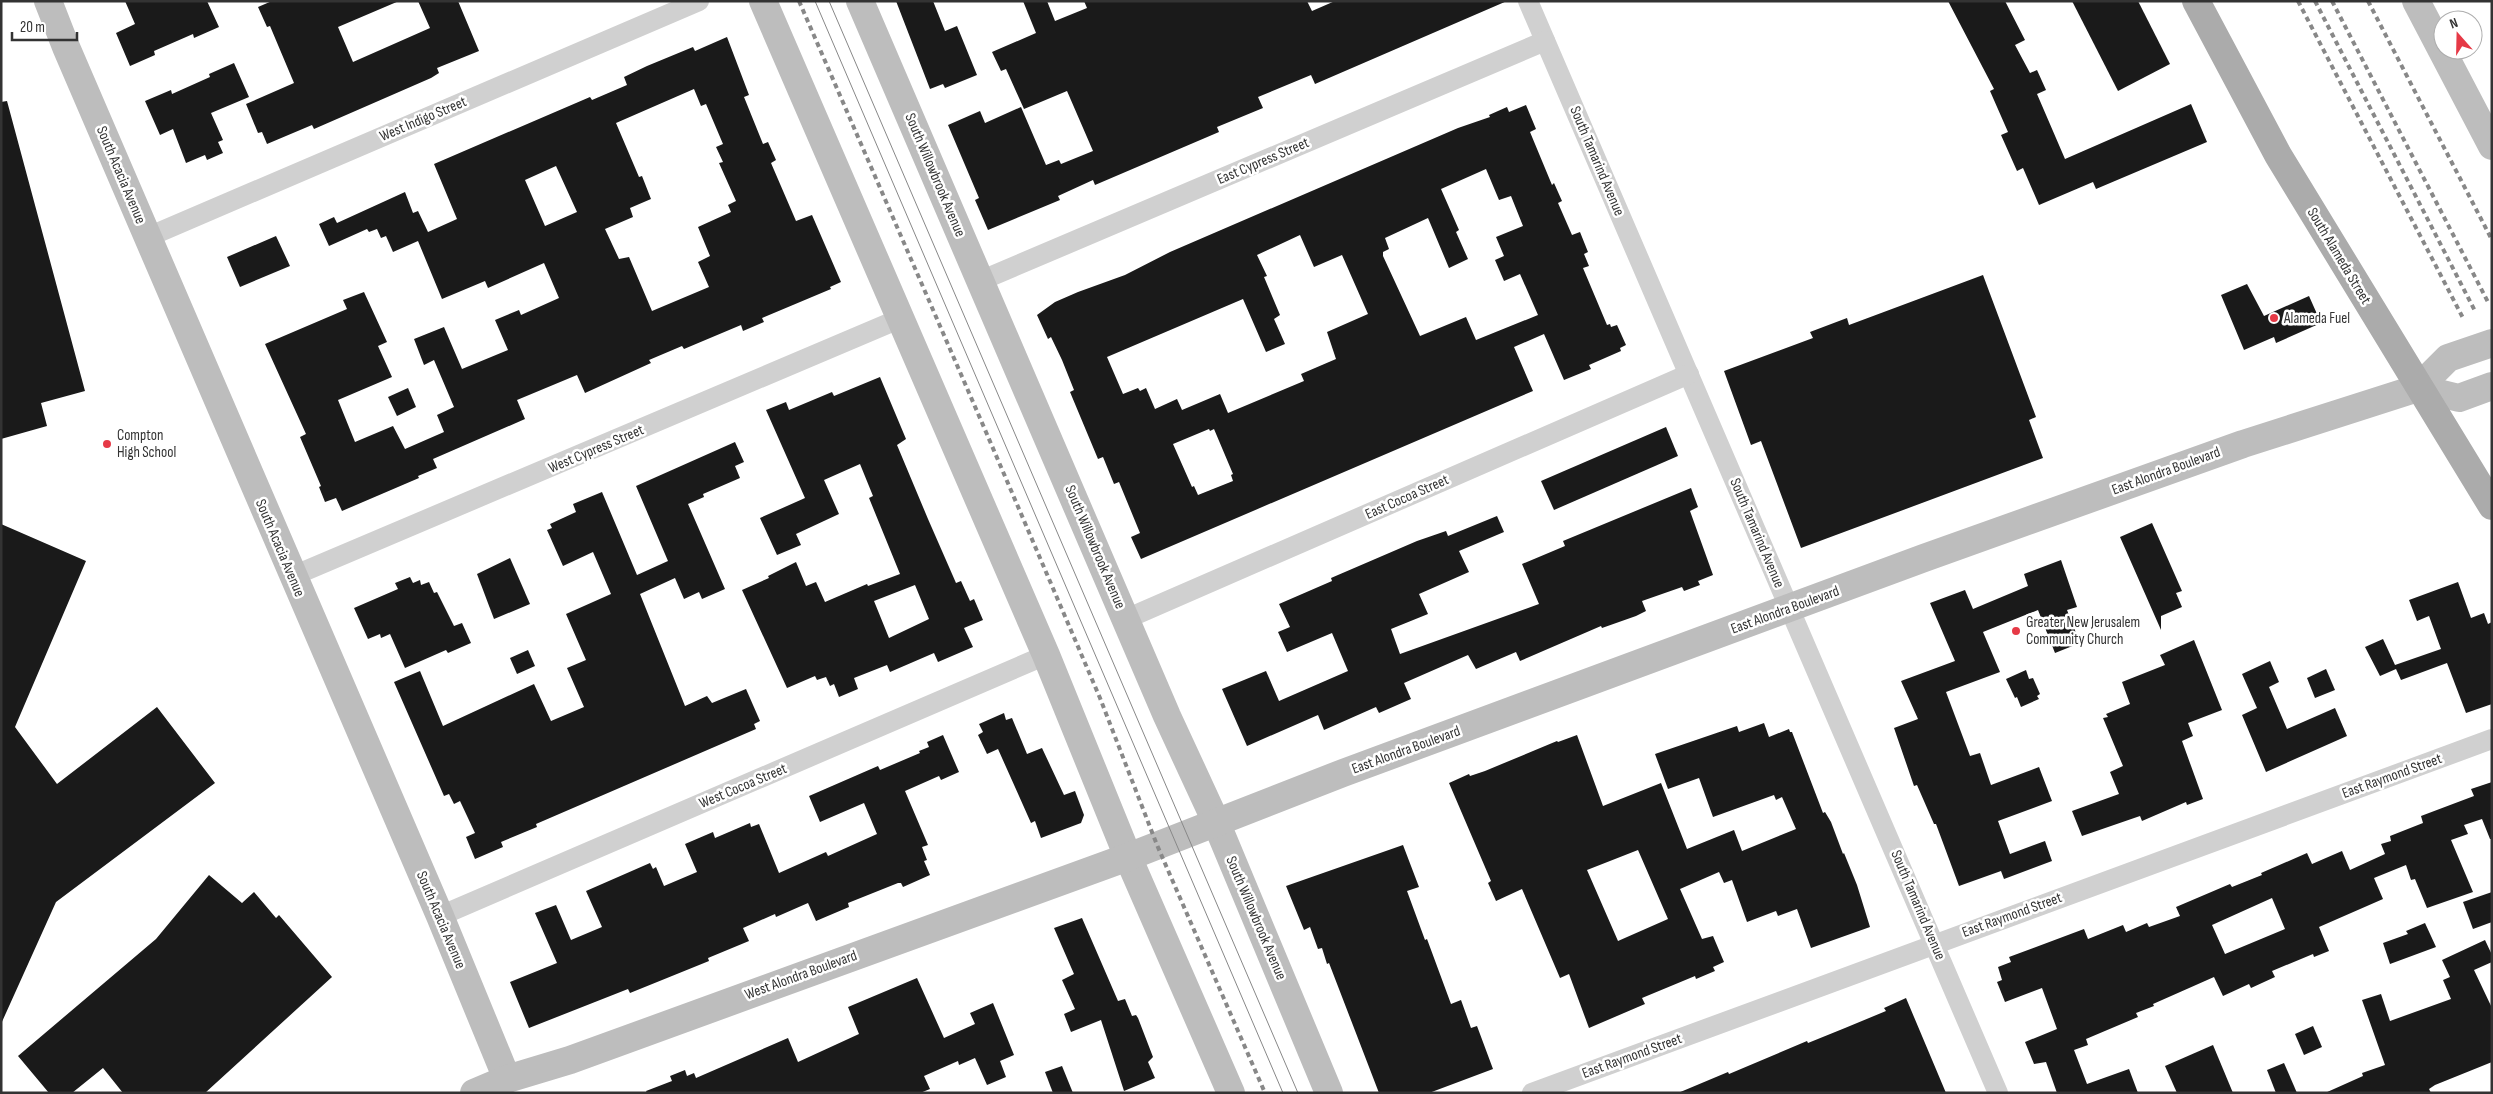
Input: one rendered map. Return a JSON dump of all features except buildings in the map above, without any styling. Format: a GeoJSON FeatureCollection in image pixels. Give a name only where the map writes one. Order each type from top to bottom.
{"type":"FeatureCollection","features":[{"type":"Feature","properties":{"kind":"main road","name":"South Alameda Street"},"geometry":{"type":"LineString","coordinates":[[2196,1],[2278,155],[2418,388],[2492,506]]}},
{"type":"Feature","properties":{"kind":"street","name":"South Acacia Avenue"},"geometry":{"type":"LineString","coordinates":[[48,1],[511,1086]]}},
{"type":"Feature","properties":{"kind":"street","name":"West Indigo Street"},"geometry":{"type":"LineString","coordinates":[[148,237],[699,1]]}},
{"type":"Feature","properties":{"kind":"street"},"geometry":{"type":"LineString","coordinates":[[764,1],[899,319],[1046,655],[1128,857],[1231,1093]]}},
{"type":"Feature","properties":{"kind":"street","name":"South Willowbrook Avenue"},"geometry":{"type":"LineString","coordinates":[[860,1],[1126,619],[1216,822],[1329,1093]]}},
{"type":"Feature","properties":{"kind":"street","name":"South Tamarind Avenue"},"geometry":{"type":"LineString","coordinates":[[1528,1],[1998,1093]]}},
{"type":"Feature","properties":{"kind":"street"},"geometry":{"type":"LineString","coordinates":[[2416,1],[2492,146]]}},
{"type":"Feature","properties":{"kind":"street","name":"East Cypress Street"},"geometry":{"type":"LineString","coordinates":[[980,281],[1546,41]]}},
{"type":"Feature","properties":{"kind":"street","name":"West Cypress Street"},"geometry":{"type":"LineString","coordinates":[[293,576],[899,319]]}},
{"type":"Feature","properties":{"kind":"street","name":"East Alondra Boulevard"},"geometry":{"type":"LineString","coordinates":[[1157,845],[1789,608],[2243,444],[2418,388],[2448,358],[2492,343]]}},
{"type":"Feature","properties":{"kind":"street","name":"East Cocoa Street"},"geometry":{"type":"LineString","coordinates":[[1126,619],[1689,374]]}},
{"type":"Feature","properties":{"kind":"street"},"geometry":{"type":"LineString","coordinates":[[2418,388],[2459,398],[2492,386]]}},
{"type":"Feature","properties":{"kind":"street","name":"West Cocoa Street"},"geometry":{"type":"LineString","coordinates":[[440,916],[1046,655]]}},
{"type":"Feature","properties":{"kind":"street","name":"East Raymond Street"},"geometry":{"type":"LineString","coordinates":[[1532,1093],[2492,739]]}},
{"type":"Feature","properties":{"kind":"street","name":"West Alondra Boulevard"},"geometry":{"type":"LineString","coordinates":[[474,1093],[511,1086],[570,1060],[1157,845]]}},
{"type":"Feature","properties":{"kind":"tram line"},"geometry":{"type":"LineString","coordinates":[[815,1],[1283,1093]]}},
{"type":"Feature","properties":{"kind":"tram line"},"geometry":{"type":"LineString","coordinates":[[829,1],[1298,1093]]}},
{"type":"Feature","properties":{"kind":"railway"},"geometry":{"type":"LineString","coordinates":[[799,1],[1100,698],[1157,845],[1265,1093]]}},
{"type":"Feature","properties":{"kind":"railway"},"geometry":{"type":"LineString","coordinates":[[2298,1],[2463,318]]}},
{"type":"Feature","properties":{"kind":"railway"},"geometry":{"type":"LineString","coordinates":[[2315,1],[2475,311]]}},
{"type":"Feature","properties":{"kind":"railway"},"geometry":{"type":"LineString","coordinates":[[2332,1],[2489,304]]}},
{"type":"Feature","properties":{"kind":"railway"},"geometry":{"type":"LineString","coordinates":[[2368,1],[2492,240]]}},
{"type":"Feature","properties":{"kind":"place","name":"Alameda Fuel"},"geometry":{"type":"Point","coordinates":[2274,318]}},
{"type":"Feature","properties":{"kind":"place","name":"Compton High School"},"geometry":{"type":"Point","coordinates":[107,444]}},
{"type":"Feature","properties":{"kind":"place","name":"Greater New Jerusalem Community Church"},"geometry":{"type":"Point","coordinates":[2016,631]}}]}
